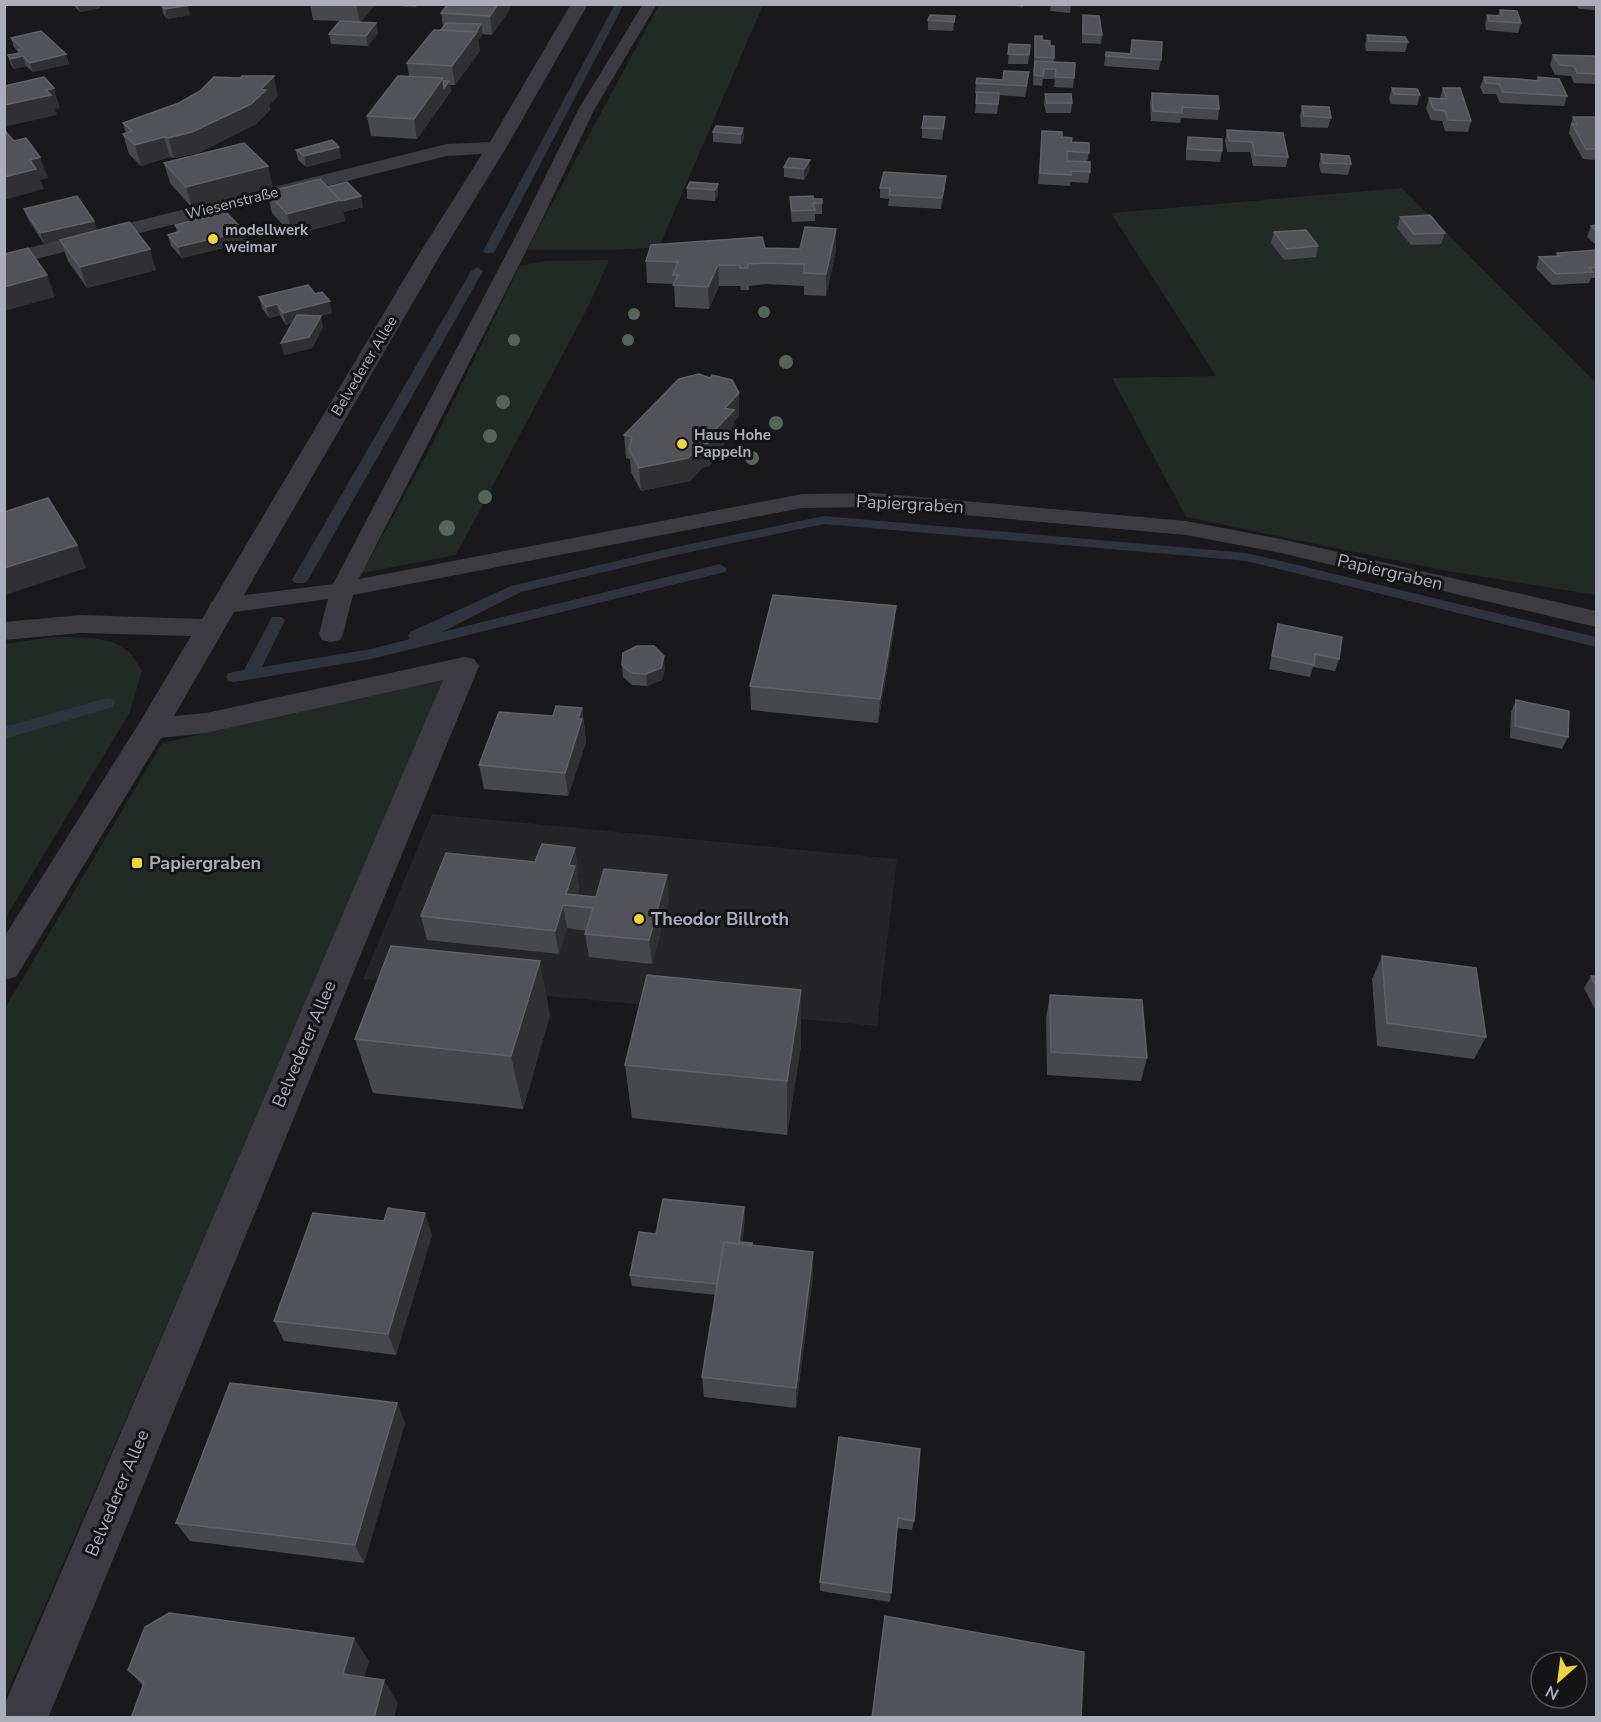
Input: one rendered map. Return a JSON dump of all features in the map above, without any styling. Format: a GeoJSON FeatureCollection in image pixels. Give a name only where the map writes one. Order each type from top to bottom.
{"type":"FeatureCollection","features":[{"type":"Feature","properties":{"kind":"street","name":"Belvederer Allee"},"geometry":{"type":"LineString","coordinates":[[4,967],[151,729],[415,279],[496,148],[580,4]]}},
{"type":"Feature","properties":{"kind":"street","name":"Wiesenstraße"},"geometry":{"type":"LineString","coordinates":[[4,261],[447,150],[496,148]]}},
{"type":"Feature","properties":{"kind":"street","name":"Papiergraben"},"geometry":{"type":"LineString","coordinates":[[4,631],[37,625],[215,617]]}},
{"type":"Feature","properties":{"kind":"street","name":"Belvederer Allee"},"geometry":{"type":"LineString","coordinates":[[23,1718],[464,666],[206,723],[151,729]]}},
{"type":"Feature","properties":{"kind":"lane"},"geometry":{"type":"LineString","coordinates":[[331,634],[342,590],[529,228],[586,110],[650,4]]}},
{"type":"Feature","properties":{"kind":"lane","name":"Papiergraben"},"geometry":{"type":"LineString","coordinates":[[215,617],[342,590],[802,501],[874,500],[1186,528],[1281,546],[1596,619]]}},
{"type":"Feature","properties":{"kind":"shaded area"},"geometry":{"type":"Polygon","coordinates":[[[659,5],[763,5],[659,247],[613,250],[527,250],[659,5]]]}},
{"type":"Feature","properties":{"kind":"shaded area"},"geometry":{"type":"Polygon","coordinates":[[[1402,188],[1596,383],[1596,595],[1447,571],[1186,517],[1112,378],[1216,376],[1111,213],[1402,188]]]}},
{"type":"Feature","properties":{"kind":"shaded area"},"geometry":{"type":"Polygon","coordinates":[[[609,260],[590,303],[456,555],[362,573],[436,437],[520,266],[544,261],[609,260]]]}},
{"type":"Feature","properties":{"kind":"shaded area"},"geometry":{"type":"Polygon","coordinates":[[[54,637],[92,638],[111,642],[128,651],[142,670],[130,712],[5,919],[5,644],[54,637]]]}},
{"type":"Feature","properties":{"kind":"shaded area"},"geometry":{"type":"Polygon","coordinates":[[[447,677],[5,1698],[5,1008],[162,743],[447,677]]]}},
{"type":"Feature","properties":{"kind":"shaded area","name":"Theodor Billroth"},"geometry":{"type":"Polygon","coordinates":[[[432,814],[897,859],[877,1026],[363,979],[432,814]]]}},
{"type":"Feature","properties":{"kind":"building"},"geometry":{"type":"Polygon","coordinates":[[[161,4],[188,4],[188,5],[165,9],[161,4]]]}},
{"type":"Feature","properties":{"kind":"building"},"geometry":{"type":"Polygon","coordinates":[[[448,4],[498,4],[490,16],[441,13],[448,4]]]}},
{"type":"Feature","properties":{"kind":"building"},"geometry":{"type":"Polygon","coordinates":[[[1500,10],[1517,11],[1521,23],[1489,21],[1487,15],[1502,16],[1500,10]]]}},
{"type":"Feature","properties":{"kind":"building"},"geometry":{"type":"Polygon","coordinates":[[[930,15],[955,16],[954,22],[928,20],[930,15]]]}},
{"type":"Feature","properties":{"kind":"building"},"geometry":{"type":"Polygon","coordinates":[[[1083,15],[1099,16],[1102,35],[1083,34],[1083,15]]]}},
{"type":"Feature","properties":{"kind":"building"},"geometry":{"type":"Polygon","coordinates":[[[340,21],[376,23],[366,36],[329,34],[340,21]]]}},
{"type":"Feature","properties":{"kind":"building"},"geometry":{"type":"Polygon","coordinates":[[[446,23],[481,24],[476,32],[441,30],[446,23]]]}},
{"type":"Feature","properties":{"kind":"building"},"geometry":{"type":"Polygon","coordinates":[[[434,30],[477,32],[452,66],[407,63],[434,30]]]}},
{"type":"Feature","properties":{"kind":"building"},"geometry":{"type":"Polygon","coordinates":[[[41,31],[66,54],[30,63],[23,56],[10,59],[8,55],[20,53],[18,50],[23,49],[11,38],[41,31]]]}},
{"type":"Feature","properties":{"kind":"building"},"geometry":{"type":"Polygon","coordinates":[[[1367,35],[1405,37],[1408,42],[1369,41],[1367,35]]]}},
{"type":"Feature","properties":{"kind":"building"},"geometry":{"type":"Polygon","coordinates":[[[1035,36],[1042,36],[1042,40],[1050,41],[1050,46],[1054,46],[1054,58],[1035,57],[1035,36]]]}},
{"type":"Feature","properties":{"kind":"building"},"geometry":{"type":"Polygon","coordinates":[[[1132,40],[1162,42],[1161,60],[1106,56],[1106,52],[1131,54],[1132,40]]]}},
{"type":"Feature","properties":{"kind":"building"},"geometry":{"type":"Polygon","coordinates":[[[1009,44],[1030,45],[1029,55],[1008,54],[1009,44]]]}},
{"type":"Feature","properties":{"kind":"building"},"geometry":{"type":"Polygon","coordinates":[[[1553,55],[1595,56],[1596,74],[1577,73],[1574,66],[1559,65],[1553,55]]]}},
{"type":"Feature","properties":{"kind":"building"},"geometry":{"type":"Polygon","coordinates":[[[1035,61],[1075,63],[1074,78],[1055,77],[1056,69],[1044,69],[1043,76],[1034,75],[1035,61]]]}},
{"type":"Feature","properties":{"kind":"building"},"geometry":{"type":"Polygon","coordinates":[[[1004,71],[1029,72],[1026,86],[976,83],[977,78],[1003,80],[1004,71]]]}},
{"type":"Feature","properties":{"kind":"building"},"geometry":{"type":"Polygon","coordinates":[[[242,76],[274,76],[261,89],[266,90],[251,104],[192,132],[135,145],[123,134],[132,131],[123,123],[179,103],[200,91],[214,77],[240,78],[242,76]]]}},
{"type":"Feature","properties":{"kind":"building"},"geometry":{"type":"Polygon","coordinates":[[[398,76],[443,78],[414,119],[367,116],[398,76]]]}},
{"type":"Feature","properties":{"kind":"building"},"geometry":{"type":"Polygon","coordinates":[[[44,77],[54,88],[46,90],[51,95],[4,105],[4,86],[44,77]]]}},
{"type":"Feature","properties":{"kind":"building"},"geometry":{"type":"Polygon","coordinates":[[[1484,77],[1539,81],[1538,77],[1559,79],[1567,96],[1503,92],[1499,84],[1486,83],[1484,77]]]}},
{"type":"Feature","properties":{"kind":"building"},"geometry":{"type":"Polygon","coordinates":[[[1392,88],[1417,89],[1420,95],[1394,94],[1392,88]]]}},
{"type":"Feature","properties":{"kind":"building"},"geometry":{"type":"Polygon","coordinates":[[[1443,88],[1460,88],[1471,121],[1448,120],[1445,111],[1434,110],[1429,98],[1447,99],[1443,88]]]}},
{"type":"Feature","properties":{"kind":"building"},"geometry":{"type":"Polygon","coordinates":[[[977,92],[999,93],[998,104],[976,103],[977,92]]]}},
{"type":"Feature","properties":{"kind":"building"},"geometry":{"type":"Polygon","coordinates":[[[1152,93],[1218,96],[1219,109],[1182,107],[1182,113],[1153,111],[1152,93]]]}},
{"type":"Feature","properties":{"kind":"building"},"geometry":{"type":"Polygon","coordinates":[[[1045,94],[1071,94],[1072,103],[1047,103],[1045,94]]]}},
{"type":"Feature","properties":{"kind":"building"},"geometry":{"type":"Polygon","coordinates":[[[1302,106],[1329,107],[1331,118],[1304,116],[1302,106]]]}},
{"type":"Feature","properties":{"kind":"building"},"geometry":{"type":"Polygon","coordinates":[[[924,116],[945,117],[943,129],[922,128],[924,116]]]}},
{"type":"Feature","properties":{"kind":"building"},"geometry":{"type":"Polygon","coordinates":[[[1573,117],[1596,117],[1596,149],[1586,149],[1572,124],[1577,124],[1573,117]]]}},
{"type":"Feature","properties":{"kind":"building"},"geometry":{"type":"Polygon","coordinates":[[[716,126],[743,128],[741,134],[713,132],[716,126]]]}},
{"type":"Feature","properties":{"kind":"building"},"geometry":{"type":"Polygon","coordinates":[[[1227,130],[1283,133],[1288,157],[1255,155],[1252,142],[1229,141],[1227,130]]]}},
{"type":"Feature","properties":{"kind":"building"},"geometry":{"type":"Polygon","coordinates":[[[1042,131],[1062,132],[1062,137],[1072,138],[1071,142],[1089,143],[1089,153],[1067,151],[1067,161],[1090,162],[1090,172],[1071,171],[1071,175],[1040,173],[1042,131]]]}},
{"type":"Feature","properties":{"kind":"building"},"geometry":{"type":"Polygon","coordinates":[[[4,132],[14,141],[26,138],[40,157],[30,160],[36,169],[4,177],[4,132]]]}},
{"type":"Feature","properties":{"kind":"building"},"geometry":{"type":"Polygon","coordinates":[[[1188,137],[1222,139],[1222,151],[1188,149],[1188,137]]]}},
{"type":"Feature","properties":{"kind":"building"},"geometry":{"type":"Polygon","coordinates":[[[332,140],[339,147],[304,156],[296,150],[332,140]]]}},
{"type":"Feature","properties":{"kind":"building"},"geometry":{"type":"Polygon","coordinates":[[[244,143],[268,166],[186,187],[164,163],[244,143]]]}},
{"type":"Feature","properties":{"kind":"building"},"geometry":{"type":"Polygon","coordinates":[[[1321,154],[1349,156],[1351,164],[1323,163],[1321,154]]]}},
{"type":"Feature","properties":{"kind":"building"},"geometry":{"type":"Polygon","coordinates":[[[789,158],[810,160],[804,169],[784,167],[789,158]]]}},
{"type":"Feature","properties":{"kind":"building"},"geometry":{"type":"Polygon","coordinates":[[[884,172],[946,176],[942,198],[889,195],[890,188],[880,188],[884,172]]]}},
{"type":"Feature","properties":{"kind":"building"},"geometry":{"type":"Polygon","coordinates":[[[320,179],[340,200],[287,214],[267,192],[320,179]]]}},
{"type":"Feature","properties":{"kind":"building"},"geometry":{"type":"Polygon","coordinates":[[[347,182],[361,196],[341,201],[328,187],[347,182]]]}},
{"type":"Feature","properties":{"kind":"building"},"geometry":{"type":"Polygon","coordinates":[[[690,182],[718,184],[715,190],[687,188],[690,182]]]}},
{"type":"Feature","properties":{"kind":"building"},"geometry":{"type":"Polygon","coordinates":[[[77,196],[94,221],[40,233],[24,209],[77,196]]]}},
{"type":"Feature","properties":{"kind":"building"},"geometry":{"type":"Polygon","coordinates":[[[813,196],[813,199],[822,199],[822,203],[813,203],[815,210],[792,211],[790,197],[813,196]]]}},
{"type":"Feature","properties":{"kind":"building"},"geometry":{"type":"Polygon","coordinates":[[[226,212],[244,231],[178,247],[168,235],[181,231],[175,225],[226,212]]]}},
{"type":"Feature","properties":{"kind":"building"},"geometry":{"type":"Polygon","coordinates":[[[1430,215],[1445,233],[1414,234],[1400,217],[1430,215]]]}},
{"type":"Feature","properties":{"kind":"building"},"geometry":{"type":"Polygon","coordinates":[[[129,222],[150,249],[80,267],[60,240],[129,222]]]}},
{"type":"Feature","properties":{"kind":"building"},"geometry":{"type":"Polygon","coordinates":[[[805,227],[836,229],[826,274],[804,273],[804,264],[748,264],[748,268],[740,268],[740,265],[718,265],[708,287],[673,285],[678,275],[673,275],[678,262],[646,261],[651,245],[762,237],[765,248],[800,249],[805,227]]]}},
{"type":"Feature","properties":{"kind":"building"},"geometry":{"type":"Polygon","coordinates":[[[1306,230],[1318,246],[1287,249],[1274,232],[1306,230]]]}},
{"type":"Feature","properties":{"kind":"building"},"geometry":{"type":"Polygon","coordinates":[[[28,248],[47,275],[4,287],[4,254],[28,248]]]}},
{"type":"Feature","properties":{"kind":"building"},"geometry":{"type":"Polygon","coordinates":[[[1596,250],[1596,267],[1589,268],[1593,272],[1556,274],[1539,257],[1560,256],[1557,253],[1596,250]]]}},
{"type":"Feature","properties":{"kind":"building"},"geometry":{"type":"Polygon","coordinates":[[[308,285],[315,294],[322,292],[330,301],[283,313],[277,304],[266,307],[259,297],[308,285]]]}},
{"type":"Feature","properties":{"kind":"building"},"geometry":{"type":"Polygon","coordinates":[[[297,315],[321,316],[309,337],[281,343],[297,315]]]}},
{"type":"Feature","properties":{"kind":"building","name":"Haus Hohe Pappeln"},"geometry":{"type":"Polygon","coordinates":[[[699,374],[710,378],[712,375],[732,380],[739,393],[725,408],[734,410],[713,432],[714,437],[708,443],[701,445],[688,458],[639,468],[629,449],[632,437],[624,435],[679,379],[699,374]]]}},
{"type":"Feature","properties":{"kind":"building"},"geometry":{"type":"Polygon","coordinates":[[[48,498],[77,545],[4,568],[4,512],[48,498]]]}},
{"type":"Feature","properties":{"kind":"building"},"geometry":{"type":"Polygon","coordinates":[[[773,595],[896,606],[880,699],[750,686],[773,595]]]}},
{"type":"Feature","properties":{"kind":"building"},"geometry":{"type":"Polygon","coordinates":[[[1278,624],[1342,637],[1339,659],[1315,654],[1314,665],[1272,656],[1278,624]]]}},
{"type":"Feature","properties":{"kind":"building"},"geometry":{"type":"Polygon","coordinates":[[[637,646],[654,646],[664,656],[661,668],[646,674],[631,673],[622,665],[623,653],[637,646]]]}},
{"type":"Feature","properties":{"kind":"building"},"geometry":{"type":"Polygon","coordinates":[[[1516,700],[1569,711],[1568,737],[1515,726],[1516,700]]]}},
{"type":"Feature","properties":{"kind":"building"},"geometry":{"type":"Polygon","coordinates":[[[556,706],[582,708],[578,719],[582,719],[565,773],[479,765],[499,712],[553,716],[556,706]]]}},
{"type":"Feature","properties":{"kind":"building"},"geometry":{"type":"Polygon","coordinates":[[[542,844],[575,848],[569,865],[575,866],[566,894],[596,897],[604,869],[667,875],[649,940],[585,934],[593,908],[563,905],[555,931],[421,916],[446,853],[535,862],[542,844]]]}},
{"type":"Feature","properties":{"kind":"building"},"geometry":{"type":"Polygon","coordinates":[[[391,946],[540,961],[511,1056],[355,1039],[391,946]]]}},
{"type":"Feature","properties":{"kind":"building"},"geometry":{"type":"Polygon","coordinates":[[[1382,956],[1476,968],[1486,1037],[1387,1023],[1382,956]]]}},
{"type":"Feature","properties":{"kind":"building"},"geometry":{"type":"Polygon","coordinates":[[[647,975],[801,990],[787,1081],[625,1065],[647,975]]]}},
{"type":"Feature","properties":{"kind":"building"},"geometry":{"type":"Polygon","coordinates":[[[1591,976],[1596,976],[1596,986],[1591,976]]]}},
{"type":"Feature","properties":{"kind":"building"},"geometry":{"type":"Polygon","coordinates":[[[1050,995],[1142,1000],[1147,1058],[1051,1052],[1050,995]]]}},
{"type":"Feature","properties":{"kind":"building"},"geometry":{"type":"Polygon","coordinates":[[[663,1199],[744,1207],[739,1242],[752,1243],[751,1246],[724,1242],[717,1284],[630,1275],[639,1232],[656,1234],[663,1199]]]}},
{"type":"Feature","properties":{"kind":"building"},"geometry":{"type":"Polygon","coordinates":[[[388,1208],[425,1213],[388,1334],[274,1321],[313,1213],[384,1221],[388,1208]]]}},
{"type":"Feature","properties":{"kind":"building"},"geometry":{"type":"Polygon","coordinates":[[[724,1242],[813,1252],[796,1388],[702,1377],[724,1242]]]}},
{"type":"Feature","properties":{"kind":"building"},"geometry":{"type":"Polygon","coordinates":[[[230,1383],[397,1403],[355,1545],[176,1523],[230,1383]]]}},
{"type":"Feature","properties":{"kind":"building"},"geometry":{"type":"Polygon","coordinates":[[[839,1437],[920,1449],[914,1521],[898,1518],[891,1593],[820,1582],[839,1437]]]}},
{"type":"Feature","properties":{"kind":"building"},"geometry":{"type":"Polygon","coordinates":[[[169,1613],[354,1638],[343,1674],[384,1680],[374,1718],[131,1718],[144,1683],[128,1670],[145,1627],[169,1613]]]}},
{"type":"Feature","properties":{"kind":"building"},"geometry":{"type":"Polygon","coordinates":[[[885,1616],[1084,1652],[1081,1718],[872,1718],[885,1616]]]}},
{"type":"Feature","properties":{"kind":"waterway"},"geometry":{"type":"LineString","coordinates":[[489,251],[620,4]]}},
{"type":"Feature","properties":{"kind":"waterway"},"geometry":{"type":"LineString","coordinates":[[300,580],[477,271]]}},
{"type":"Feature","properties":{"kind":"waterway"},"geometry":{"type":"LineString","coordinates":[[416,636],[433,630],[516,589],[667,553],[824,520],[1247,557],[1596,642]]}},
{"type":"Feature","properties":{"kind":"waterway"},"geometry":{"type":"LineString","coordinates":[[234,677],[371,654],[720,569]]}},
{"type":"Feature","properties":{"kind":"waterway"},"geometry":{"type":"LineString","coordinates":[[251,673],[277,620]]}},
{"type":"Feature","properties":{"kind":"waterway"},"geometry":{"type":"LineString","coordinates":[[4,733],[107,703]]}},
{"type":"Feature","properties":{"kind":"place","name":"modellwerk weimar"},"geometry":{"type":"Point","coordinates":[213,239]}},
{"type":"Feature","properties":{"kind":"place","name":"Haus Hohe Pappeln"},"geometry":{"type":"Point","coordinates":[682,444]}},
{"type":"Feature","properties":{"kind":"place","name":"Papiergraben"},"geometry":{"type":"Point","coordinates":[137,863]}},
{"type":"Feature","properties":{"kind":"place","name":"Theodor Billroth"},"geometry":{"type":"Point","coordinates":[639,919]}}]}
